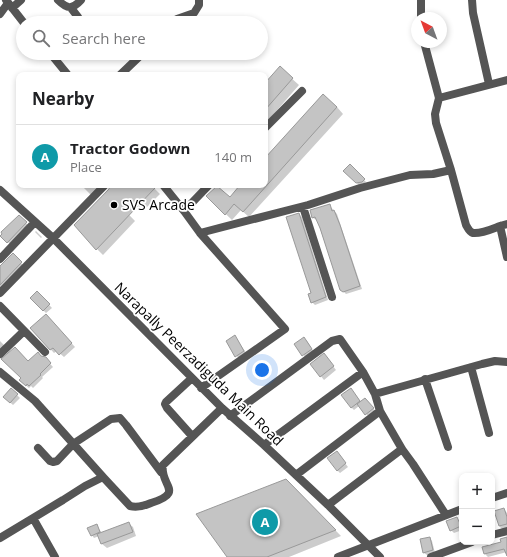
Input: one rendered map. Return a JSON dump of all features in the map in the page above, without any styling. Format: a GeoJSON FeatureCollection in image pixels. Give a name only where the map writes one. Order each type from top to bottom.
{"type":"FeatureCollection","features":[{"type":"Feature","properties":{"kind":"street"},"geometry":{"type":"LineString","coordinates":[[0,14],[9,4],[21,0]]}},
{"type":"Feature","properties":{"kind":"street"},"geometry":{"type":"LineString","coordinates":[[58,0],[66,7],[71,8],[77,16]]}},
{"type":"Feature","properties":{"kind":"street"},"geometry":{"type":"LineString","coordinates":[[71,8],[80,0]]}},
{"type":"Feature","properties":{"kind":"street"},"geometry":{"type":"LineString","coordinates":[[187,16],[194,13],[200,5],[199,0]]}},
{"type":"Feature","properties":{"kind":"street"},"geometry":{"type":"LineString","coordinates":[[421,0],[421,12]]}},
{"type":"Feature","properties":{"kind":"street"},"geometry":{"type":"LineString","coordinates":[[472,0],[473,13],[490,84]]}},
{"type":"Feature","properties":{"kind":"street"},"geometry":{"type":"LineString","coordinates":[[9,4],[18,16]]}},
{"type":"Feature","properties":{"kind":"street"},"geometry":{"type":"LineString","coordinates":[[426,48],[439,98],[435,114],[436,123],[466,225],[473,233],[503,225],[507,257]]}},
{"type":"Feature","properties":{"kind":"street"},"geometry":{"type":"LineString","coordinates":[[56,60],[66,72]]}},
{"type":"Feature","properties":{"kind":"street"},"geometry":{"type":"LineString","coordinates":[[123,72],[136,60]]}},
{"type":"Feature","properties":{"kind":"street"},"geometry":{"type":"LineString","coordinates":[[439,98],[507,80]]}},
{"type":"Feature","properties":{"kind":"street"},"geometry":{"type":"LineString","coordinates":[[268,125],[302,91]]}},
{"type":"Feature","properties":{"kind":"street"},"geometry":{"type":"LineString","coordinates":[[200,233],[303,207],[360,188],[410,175],[433,174],[451,170]]}},
{"type":"Feature","properties":{"kind":"street"},"geometry":{"type":"LineString","coordinates":[[0,293],[102,188]]}},
{"type":"Feature","properties":{"kind":"street"},"geometry":{"type":"LineString","coordinates":[[165,188],[200,233],[285,329],[201,388]]}},
{"type":"Feature","properties":{"kind":"street"},"geometry":{"type":"LineString","coordinates":[[184,211],[206,188]]}},
{"type":"Feature","properties":{"kind":"street","name":"Narapally Peerzadiguda Main Road"},"geometry":{"type":"LineString","coordinates":[[0,190],[52,238],[201,388],[328,505],[380,557]]}},
{"type":"Feature","properties":{"kind":"street"},"geometry":{"type":"LineString","coordinates":[[303,207],[332,297]]}},
{"type":"Feature","properties":{"kind":"street"},"geometry":{"type":"LineString","coordinates":[[0,259],[35,222]]}},
{"type":"Feature","properties":{"kind":"street"},"geometry":{"type":"LineString","coordinates":[[0,306],[45,352]]}},
{"type":"Feature","properties":{"kind":"street"},"geometry":{"type":"LineString","coordinates":[[0,354],[24,331]]}},
{"type":"Feature","properties":{"kind":"street"},"geometry":{"type":"LineString","coordinates":[[230,416],[337,339],[340,339],[363,372],[375,394],[380,411],[402,449],[446,515]]}},
{"type":"Feature","properties":{"kind":"street"},"geometry":{"type":"LineString","coordinates":[[375,394],[494,361],[507,362]]}},
{"type":"Feature","properties":{"kind":"street"},"geometry":{"type":"LineString","coordinates":[[471,367],[490,433]]}},
{"type":"Feature","properties":{"kind":"street"},"geometry":{"type":"LineString","coordinates":[[0,372],[35,401],[73,444],[130,506],[136,508],[166,497],[169,492],[169,486],[161,472],[120,418],[111,419],[73,444],[53,462],[50,461],[38,448]]}},
{"type":"Feature","properties":{"kind":"street"},"geometry":{"type":"LineString","coordinates":[[264,445],[363,372]]}},
{"type":"Feature","properties":{"kind":"street"},"geometry":{"type":"LineString","coordinates":[[192,378],[165,404],[192,436]]}},
{"type":"Feature","properties":{"kind":"street"},"geometry":{"type":"LineString","coordinates":[[425,379],[448,447]]}},
{"type":"Feature","properties":{"kind":"street"},"geometry":{"type":"LineString","coordinates":[[161,472],[168,459],[222,408]]}},
{"type":"Feature","properties":{"kind":"street"},"geometry":{"type":"LineString","coordinates":[[296,475],[380,411]]}},
{"type":"Feature","properties":{"kind":"street"},"geometry":{"type":"LineString","coordinates":[[328,505],[402,449]]}},
{"type":"Feature","properties":{"kind":"street"},"geometry":{"type":"LineString","coordinates":[[0,538],[85,486],[103,477]]}},
{"type":"Feature","properties":{"kind":"street"},"geometry":{"type":"LineString","coordinates":[[495,497],[507,493]]}},
{"type":"Feature","properties":{"kind":"street"},"geometry":{"type":"LineString","coordinates":[[338,557],[459,510]]}},
{"type":"Feature","properties":{"kind":"street"},"geometry":{"type":"LineString","coordinates":[[33,518],[55,557]]}},
{"type":"Feature","properties":{"kind":"street"},"geometry":{"type":"LineString","coordinates":[[495,534],[507,531]]}},
{"type":"Feature","properties":{"kind":"street"},"geometry":{"type":"LineString","coordinates":[[430,557],[464,545]]}},
{"type":"Feature","properties":{"kind":"building"},"geometry":{"type":"Polygon","coordinates":[[[280,66],[293,78],[268,107],[268,80],[280,66]]]}},
{"type":"Feature","properties":{"kind":"building"},"geometry":{"type":"Polygon","coordinates":[[[323,94],[337,107],[268,184],[268,155],[323,94]]]}},
{"type":"Feature","properties":{"kind":"building"},"geometry":{"type":"Polygon","coordinates":[[[350,164],[365,179],[362,182],[356,183],[343,171],[350,164]]]}},
{"type":"Feature","properties":{"kind":"building","name":"SVS Arcade"},"geometry":{"type":"Polygon","coordinates":[[[155,188],[96,250],[74,225],[109,189],[155,188]]]}},
{"type":"Feature","properties":{"kind":"building"},"geometry":{"type":"Polygon","coordinates":[[[215,188],[219,188],[230,197],[238,188],[264,188],[243,212],[234,204],[225,215],[206,196],[215,188]]]}},
{"type":"Feature","properties":{"kind":"building"},"geometry":{"type":"Polygon","coordinates":[[[330,204],[332,211],[334,210],[340,225],[360,286],[343,292],[340,290],[320,228],[315,217],[312,218],[310,210],[330,204]]]}},
{"type":"Feature","properties":{"kind":"building"},"geometry":{"type":"Polygon","coordinates":[[[299,213],[326,297],[311,303],[308,294],[311,293],[286,217],[299,213]]]}},
{"type":"Feature","properties":{"kind":"building"},"geometry":{"type":"Polygon","coordinates":[[[19,215],[27,222],[7,243],[0,236],[2,234],[1,232],[19,215]]]}},
{"type":"Feature","properties":{"kind":"building"},"geometry":{"type":"Polygon","coordinates":[[[13,253],[22,262],[0,285],[0,266],[13,253]]]}},
{"type":"Feature","properties":{"kind":"building"},"geometry":{"type":"Polygon","coordinates":[[[37,291],[50,304],[43,311],[30,298],[37,291]]]}},
{"type":"Feature","properties":{"kind":"building"},"geometry":{"type":"Polygon","coordinates":[[[46,314],[72,343],[59,355],[53,348],[50,350],[30,328],[46,314]]]}},
{"type":"Feature","properties":{"kind":"building"},"geometry":{"type":"Polygon","coordinates":[[[235,335],[244,351],[235,357],[226,341],[235,335]]]}},
{"type":"Feature","properties":{"kind":"building"},"geometry":{"type":"Polygon","coordinates":[[[304,337],[312,349],[302,356],[294,344],[304,337]]]}},
{"type":"Feature","properties":{"kind":"building"},"geometry":{"type":"Polygon","coordinates":[[[15,347],[28,361],[38,352],[41,356],[46,357],[51,363],[29,386],[27,384],[26,386],[19,380],[21,378],[1,359],[15,347]]]}},
{"type":"Feature","properties":{"kind":"building"},"geometry":{"type":"Polygon","coordinates":[[[324,353],[334,366],[320,377],[310,364],[324,353]]]}},
{"type":"Feature","properties":{"kind":"building"},"geometry":{"type":"Polygon","coordinates":[[[11,388],[18,394],[10,403],[3,397],[11,388]]]}},
{"type":"Feature","properties":{"kind":"building"},"geometry":{"type":"Polygon","coordinates":[[[351,388],[360,401],[351,408],[341,395],[351,388]]]}},
{"type":"Feature","properties":{"kind":"building"},"geometry":{"type":"Polygon","coordinates":[[[365,398],[374,408],[365,415],[357,404],[365,398]]]}},
{"type":"Feature","properties":{"kind":"building"},"geometry":{"type":"Polygon","coordinates":[[[337,451],[346,463],[337,471],[327,458],[337,451]]]}},
{"type":"Feature","properties":{"kind":"building"},"geometry":{"type":"Polygon","coordinates":[[[286,479],[336,530],[267,557],[227,557],[196,514],[286,479]]]}},
{"type":"Feature","properties":{"kind":"building"},"geometry":{"type":"Polygon","coordinates":[[[504,508],[507,517],[507,524],[499,526],[495,511],[504,508]]]}},
{"type":"Feature","properties":{"kind":"building"},"geometry":{"type":"Polygon","coordinates":[[[457,517],[459,527],[450,531],[446,521],[457,517]]]}},
{"type":"Feature","properties":{"kind":"building"},"geometry":{"type":"Polygon","coordinates":[[[129,522],[133,532],[101,544],[97,534],[129,522]]]}},
{"type":"Feature","properties":{"kind":"building"},"geometry":{"type":"Polygon","coordinates":[[[97,524],[100,532],[91,536],[87,528],[97,524]]]}},
{"type":"Feature","properties":{"kind":"building"},"geometry":{"type":"Polygon","coordinates":[[[430,537],[433,550],[423,553],[420,539],[430,537]]]}},
{"type":"Feature","properties":{"kind":"building"},"geometry":{"type":"Polygon","coordinates":[[[507,537],[507,556],[504,549],[484,554],[482,547],[495,545],[495,544],[501,542],[500,539],[507,537]]]}},
{"type":"Feature","properties":{"kind":"place","name":"SVS Arcade"},"geometry":{"type":"Point","coordinates":[114,205]}},
{"type":"Feature","properties":{"kind":"place","name":"Tractor Godown"},"geometry":{"type":"Point","coordinates":[265,522]}}]}
